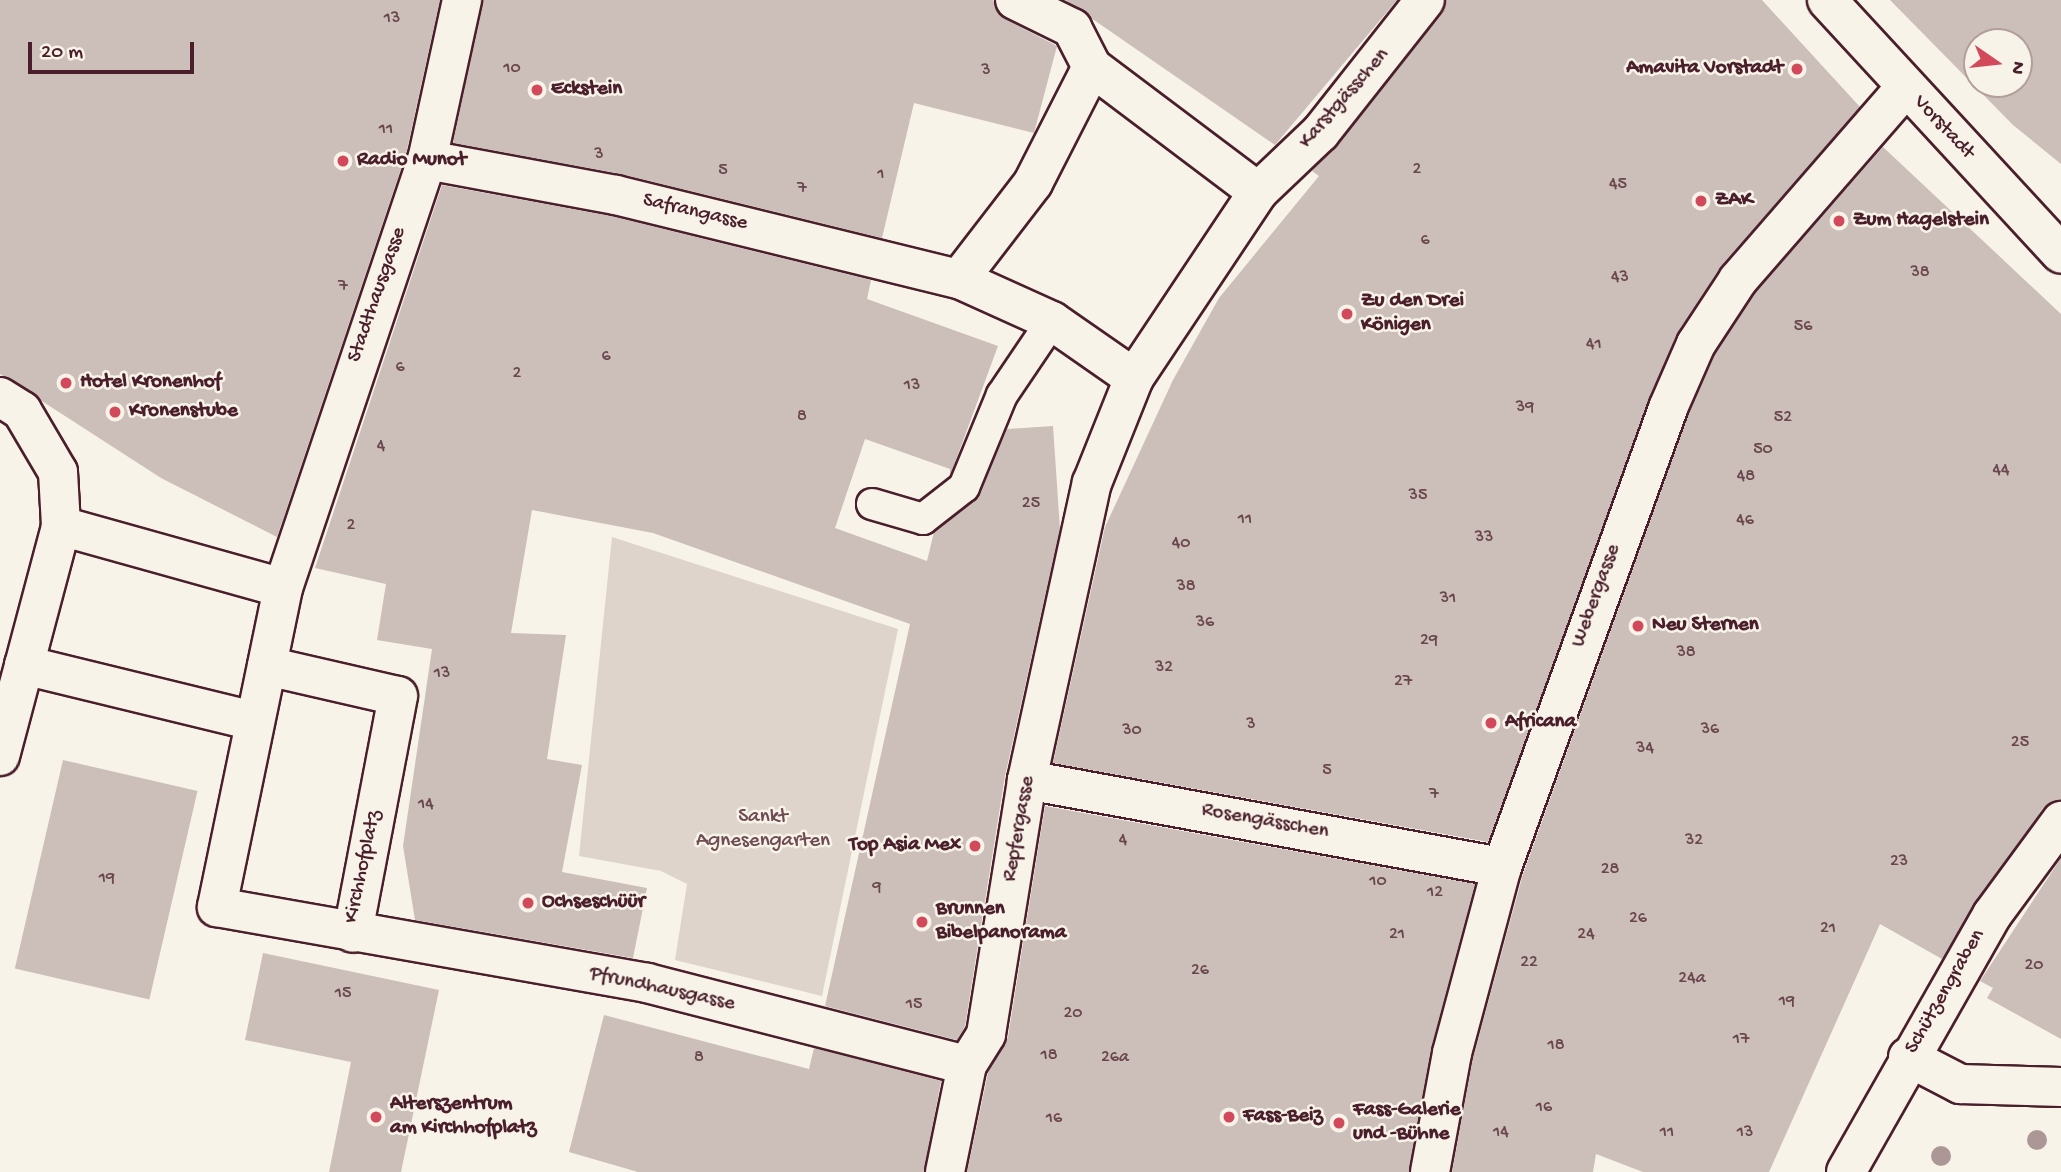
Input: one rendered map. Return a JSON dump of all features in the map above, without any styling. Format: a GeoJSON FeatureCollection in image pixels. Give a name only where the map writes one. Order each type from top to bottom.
{"type":"FeatureCollection","features":[{"type":"Feature","properties":{"kind":"street","name":"Stadthausgasse"},"geometry":{"type":"LineString","coordinates":[[283,588],[428,160],[462,0]]}},
{"type":"Feature","properties":{"kind":"street"},"geometry":{"type":"LineString","coordinates":[[1015,0],[1072,28],[1092,67],[1258,192]]}},
{"type":"Feature","properties":{"kind":"street","name":"Karstgässchen"},"geometry":{"type":"LineString","coordinates":[[1134,378],[1258,192],[1320,133],[1425,0]]}},
{"type":"Feature","properties":{"kind":"street","name":"Vorstadt"},"geometry":{"type":"LineString","coordinates":[[1827,0],[1905,89],[2061,254]]}},
{"type":"Feature","properties":{"kind":"street"},"geometry":{"type":"LineString","coordinates":[[959,279],[1033,183],[1092,67]]}},
{"type":"Feature","properties":{"kind":"street","name":"Webergasse"},"geometry":{"type":"LineString","coordinates":[[1430,1172],[1452,1053],[1502,867],[1586,622],[1696,344],[1738,280],[1905,89]]}},
{"type":"Feature","properties":{"kind":"street","name":"Safrangasse"},"geometry":{"type":"LineString","coordinates":[[428,160],[616,195],[959,279],[1052,321],[1134,378]]}},
{"type":"Feature","properties":{"kind":"street","name":"Repfergasse"},"geometry":{"type":"LineString","coordinates":[[945,1172],[967,1065],[986,1034],[1027,780],[1092,483],[1134,378]]}},
{"type":"Feature","properties":{"kind":"street"},"geometry":{"type":"LineString","coordinates":[[0,397],[22,411],[58,472],[61,527],[0,756]]}},
{"type":"Feature","properties":{"kind":"street"},"geometry":{"type":"LineString","coordinates":[[61,527],[283,588]]}},
{"type":"Feature","properties":{"kind":"street","name":"Kirchhofplatz"},"geometry":{"type":"LineString","coordinates":[[267,666],[398,696],[353,933],[217,906],[283,588]]}},
{"type":"Feature","properties":{"kind":"street"},"geometry":{"type":"LineString","coordinates":[[24,665],[254,722]]}},
{"type":"Feature","properties":{"kind":"street","name":"Rosengässchen"},"geometry":{"type":"LineString","coordinates":[[1027,780],[1502,867]]}},
{"type":"Feature","properties":{"kind":"street","name":"Schützengraben"},"geometry":{"type":"LineString","coordinates":[[1846,1172],[1908,1057],[1992,915],[2061,821]]}},
{"type":"Feature","properties":{"kind":"street","name":"Pfrundhausgasse"},"geometry":{"type":"LineString","coordinates":[[353,933],[647,983],[967,1065]]}},
{"type":"Feature","properties":{"kind":"street"},"geometry":{"type":"LineString","coordinates":[[1908,1057],[1960,1084],[2061,1087]]}},
{"type":"Feature","properties":{"kind":"lane"},"geometry":{"type":"LineString","coordinates":[[872,504],[923,519],[964,487],[1002,395],[1052,321]]}},
{"type":"Feature","properties":{"kind":"green space","name":"Sankt Agnesengarten"},"geometry":{"type":"Polygon","coordinates":[[[612,537],[898,629],[822,996],[675,960],[687,884],[661,871],[579,856],[612,537]]]}},
{"type":"Feature","properties":{"kind":"building"},"geometry":{"type":"Polygon","coordinates":[[[0,0],[440,0],[406,154],[277,537],[161,478],[0,374],[0,0]]]}},
{"type":"Feature","properties":{"kind":"building"},"geometry":{"type":"Polygon","coordinates":[[[483,0],[993,0],[1005,19],[1057,46],[1034,133],[914,103],[882,238],[621,174],[453,143],[483,0]]]}},
{"type":"Feature","properties":{"kind":"building"},"geometry":{"type":"Polygon","coordinates":[[[1065,0],[1397,0],[1275,145],[1065,0]]]}},
{"type":"Feature","properties":{"kind":"building"},"geometry":{"type":"Polygon","coordinates":[[[1446,0],[1762,0],[1860,107],[1721,266],[1676,335],[1488,842],[1053,763],[1105,527],[1173,380],[1219,298],[1319,176],[1312,171],[1442,14],[1446,0]]]}},
{"type":"Feature","properties":{"kind":"building"},"geometry":{"type":"Polygon","coordinates":[[[1890,0],[2061,0],[2061,164],[2013,125],[1986,98],[2033,98],[2033,28],[1963,28],[1963,74],[1890,0]]]}},
{"type":"Feature","properties":{"kind":"building"},"geometry":{"type":"Polygon","coordinates":[[[1883,147],[2061,314],[2061,800],[2043,808],[1942,959],[1880,924],[1769,1172],[1643,1172],[1596,1154],[1593,1172],[1452,1172],[1473,1058],[1523,874],[1688,416],[1715,354],[1755,293],[1883,147]]]}},
{"type":"Feature","properties":{"kind":"building"},"geometry":{"type":"Polygon","coordinates":[[[442,185],[611,216],[871,280],[867,299],[998,346],[950,476],[950,469],[865,439],[835,528],[927,561],[934,532],[980,494],[1007,429],[1053,426],[1060,529],[1005,776],[965,1026],[957,1040],[825,1006],[910,624],[653,533],[532,510],[511,633],[566,635],[547,759],[582,765],[562,872],[647,888],[633,958],[415,920],[403,846],[432,649],[377,640],[386,584],[315,568],[442,185]]]}},
{"type":"Feature","properties":{"kind":"building"},"geometry":{"type":"Polygon","coordinates":[[[63,760],[197,791],[149,1000],[15,969],[63,760]]]}},
{"type":"Feature","properties":{"kind":"building"},"geometry":{"type":"Polygon","coordinates":[[[1045,806],[1475,884],[1431,1049],[1409,1172],[967,1172],[988,1073],[1008,1037],[1045,806]]]}},
{"type":"Feature","properties":{"kind":"building"},"geometry":{"type":"Polygon","coordinates":[[[2061,858],[2061,1039],[1987,998],[1993,988],[1980,981],[2061,858]]]}},
{"type":"Feature","properties":{"kind":"building","name":"Alterszentrum am Kirchhofplatz"},"geometry":{"type":"Polygon","coordinates":[[[263,953],[439,990],[401,1172],[329,1172],[351,1062],[245,1040],[263,953]]]}},
{"type":"Feature","properties":{"kind":"building"},"geometry":{"type":"Polygon","coordinates":[[[604,1015],[809,1069],[814,1048],[941,1081],[924,1172],[638,1172],[569,1152],[604,1015]]]}},
{"type":"Feature","properties":{"kind":"place","name":"Amavita Vorstadt"},"geometry":{"type":"Point","coordinates":[1797,69]}},
{"type":"Feature","properties":{"kind":"place","name":"Eckstein"},"geometry":{"type":"Point","coordinates":[537,90]}},
{"type":"Feature","properties":{"kind":"place","name":"Radio Munot"},"geometry":{"type":"Point","coordinates":[343,161]}},
{"type":"Feature","properties":{"kind":"place","name":"ZAK"},"geometry":{"type":"Point","coordinates":[1701,201]}},
{"type":"Feature","properties":{"kind":"place","name":"Zum Hagelstein"},"geometry":{"type":"Point","coordinates":[1839,221]}},
{"type":"Feature","properties":{"kind":"place","name":"Zu den Drei Königen"},"geometry":{"type":"Point","coordinates":[1347,314]}},
{"type":"Feature","properties":{"kind":"place","name":"Hotel Kronenhof"},"geometry":{"type":"Point","coordinates":[66,383]}},
{"type":"Feature","properties":{"kind":"place","name":"Kronenstube"},"geometry":{"type":"Point","coordinates":[115,412]}},
{"type":"Feature","properties":{"kind":"place","name":"Neu Sternen"},"geometry":{"type":"Point","coordinates":[1638,626]}},
{"type":"Feature","properties":{"kind":"place","name":"Africana"},"geometry":{"type":"Point","coordinates":[1491,723]}},
{"type":"Feature","properties":{"kind":"place","name":"Top Asia Mex"},"geometry":{"type":"Point","coordinates":[975,846]}},
{"type":"Feature","properties":{"kind":"place","name":"Ochseschüür"},"geometry":{"type":"Point","coordinates":[528,903]}},
{"type":"Feature","properties":{"kind":"place","name":"Brunnen Bibelpanorama"},"geometry":{"type":"Point","coordinates":[922,922]}},
{"type":"Feature","properties":{"kind":"place","name":"Alterszentrum am Kirchhofplatz"},"geometry":{"type":"Point","coordinates":[376,1117]}},
{"type":"Feature","properties":{"kind":"place","name":"Fass-Beiz"},"geometry":{"type":"Point","coordinates":[1229,1117]}},
{"type":"Feature","properties":{"kind":"place","name":"Fass-Galerie und -Bühne"},"geometry":{"type":"Point","coordinates":[1339,1123]}}]}
